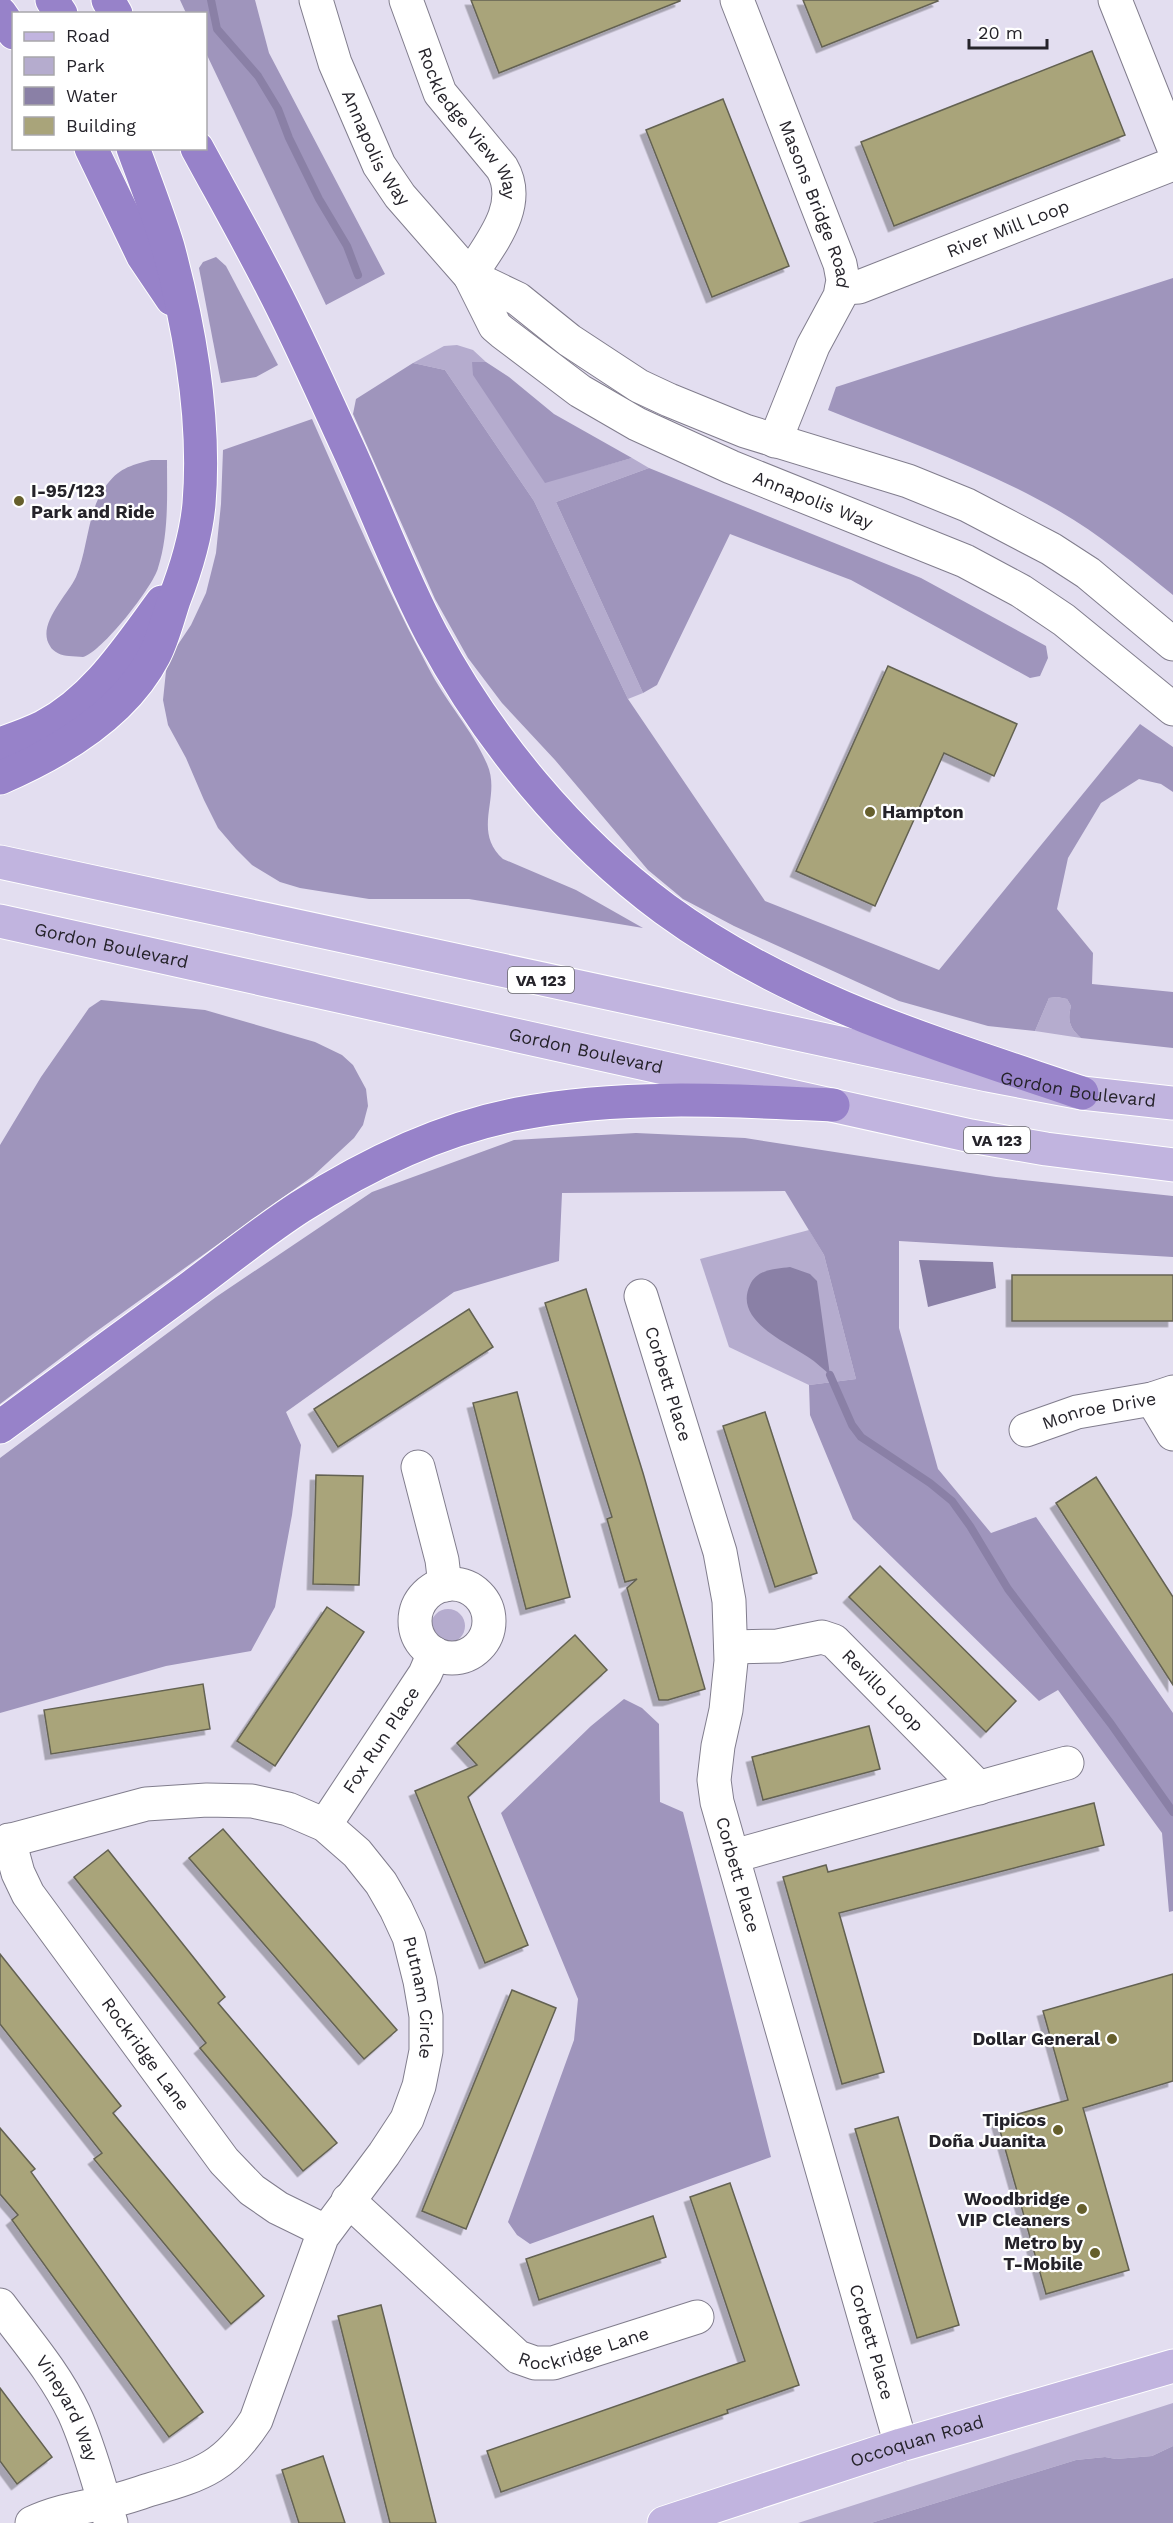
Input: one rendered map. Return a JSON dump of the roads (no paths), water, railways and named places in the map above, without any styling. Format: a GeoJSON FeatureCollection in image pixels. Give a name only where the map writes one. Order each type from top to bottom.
{"type":"FeatureCollection","features":[{"type":"Feature","properties":{"kind":"highway"},"geometry":{"type":"LineString","coordinates":[[0,13],[12,30]]}},
{"type":"Feature","properties":{"kind":"highway"},"geometry":{"type":"LineString","coordinates":[[92,150],[143,256],[183,316]]}},
{"type":"Feature","properties":{"kind":"highway"},"geometry":{"type":"LineString","coordinates":[[0,778],[37,762],[74,740],[108,712],[132,687],[154,656],[185,572],[199,504],[200,439],[193,365],[167,246],[134,150]]}},
{"type":"Feature","properties":{"kind":"highway"},"geometry":{"type":"LineString","coordinates":[[198,150],[272,287],[431,632],[467,694],[509,753],[564,818],[616,869],[664,909],[715,942],[816,996],[930,1041],[1082,1093]]}},
{"type":"Feature","properties":{"kind":"highway"},"geometry":{"type":"LineString","coordinates":[[0,744],[43,727],[74,707],[104,679],[185,572]]}},
{"type":"Feature","properties":{"kind":"highway"},"geometry":{"type":"LineString","coordinates":[[0,1427],[298,1208],[352,1175],[420,1143],[480,1123],[562,1107],[638,1101],[725,1100],[833,1106]]}},
{"type":"Feature","properties":{"kind":"main road","name":"Gordon Boulevard"},"geometry":{"type":"LineString","coordinates":[[0,862],[988,1076],[1082,1093],[1173,1103]]}},
{"type":"Feature","properties":{"kind":"main road","name":"Gordon Boulevard"},"geometry":{"type":"LineString","coordinates":[[0,921],[988,1139],[1173,1166]]}},
{"type":"Feature","properties":{"kind":"main road","name":"Occoquan Road"},"geometry":{"type":"LineString","coordinates":[[664,2523],[901,2445],[1173,2366]]}},
{"type":"Feature","properties":{"kind":"street","name":"Annapolis Way"},"geometry":{"type":"LineString","coordinates":[[316,0],[335,63],[379,165],[400,196],[470,276],[495,326],[580,391],[637,424],[731,467],[965,561],[1021,591],[1064,620],[1173,709]]}},
{"type":"Feature","properties":{"kind":"street","name":"Rockledge View Way"},"geometry":{"type":"LineString","coordinates":[[406,0],[440,93],[502,168],[508,182],[509,201],[504,218],[470,276]]}},
{"type":"Feature","properties":{"kind":"street","name":"Masons Bridge Road"},"geometry":{"type":"LineString","coordinates":[[737,0],[840,264],[842,288],[837,304],[809,356],[775,441]]}},
{"type":"Feature","properties":{"kind":"street"},"geometry":{"type":"LineString","coordinates":[[1116,0],[1173,146]]}},
{"type":"Feature","properties":{"kind":"street","name":"River Mill Loop"},"geometry":{"type":"LineString","coordinates":[[842,288],[859,287],[1173,164]]}},
{"type":"Feature","properties":{"kind":"street","name":"Annapolis Way"},"geometry":{"type":"LineString","coordinates":[[470,276],[518,299],[549,326],[639,386],[669,400],[775,441],[908,481],[968,505],[1052,549],[1088,573],[1173,644]]}},
{"type":"Feature","properties":{"kind":"street","name":"Corbett Place"},"geometry":{"type":"LineString","coordinates":[[641,1296],[720,1552],[729,1601],[731,1647],[726,1710],[718,1746],[714,1780],[717,1802],[901,2445]]}},
{"type":"Feature","properties":{"kind":"street"},"geometry":{"type":"LineString","coordinates":[[1162,1395],[1173,1434]]}},
{"type":"Feature","properties":{"kind":"street","name":"Monroe Drive"},"geometry":{"type":"LineString","coordinates":[[1026,1430],[1077,1412],[1162,1395]]}},
{"type":"Feature","properties":{"kind":"street"},"geometry":{"type":"LineString","coordinates":[[418,1467],[442,1560],[445,1584]]}},
{"type":"Feature","properties":{"kind":"street"},"geometry":{"type":"LineString","coordinates":[[445,1584],[461,1585],[473,1590],[483,1601],[488,1612],[488,1630],[482,1641],[472,1652],[460,1657],[446,1658],[434,1653],[418,1636],[415,1620],[417,1608],[423,1597],[433,1589],[445,1584]]}},
{"type":"Feature","properties":{"kind":"street","name":"Revillo Loop"},"geometry":{"type":"LineString","coordinates":[[731,1647],[778,1646],[822,1637],[834,1641],[979,1788]]}},
{"type":"Feature","properties":{"kind":"street","name":"Fox Run Place"},"geometry":{"type":"LineString","coordinates":[[325,1825],[425,1674],[434,1653]]}},
{"type":"Feature","properties":{"kind":"street"},"geometry":{"type":"LineString","coordinates":[[734,1856],[1067,1763]]}},
{"type":"Feature","properties":{"kind":"street","name":"Putnam Circle"},"geometry":{"type":"LineString","coordinates":[[4,1841],[146,1804],[207,1800],[252,1801],[288,1809],[325,1825],[357,1852],[381,1882],[409,1937],[426,2016],[426,2051],[419,2086],[406,2119],[384,2154],[325,2231],[256,2420],[241,2443],[220,2462],[195,2477],[108,2513],[82,2506],[32,2523]]}},
{"type":"Feature","properties":{"kind":"street","name":"Rockridge Lane"},"geometry":{"type":"LineString","coordinates":[[4,1841],[28,1894],[224,2161],[252,2190],[278,2208],[325,2231]]}},
{"type":"Feature","properties":{"kind":"street","name":"Rockridge Lane"},"geometry":{"type":"LineString","coordinates":[[348,2200],[518,2357],[535,2363],[553,2363],[697,2317]]}},
{"type":"Feature","properties":{"kind":"street","name":"Vineyard Way"},"geometry":{"type":"LineString","coordinates":[[0,2306],[49,2370],[73,2412],[92,2456],[108,2513]]}},
{"type":"Feature","properties":{"kind":"water"},"geometry":{"type":"Polygon","coordinates":[[[919,1260],[993,1262],[996,1288],[928,1307],[919,1260]]]}},
{"type":"Feature","properties":{"kind":"water"},"geometry":{"type":"Polygon","coordinates":[[[790,1267],[810,1274],[817,1281],[830,1375],[811,1359],[775,1337],[755,1319],[749,1309],[747,1298],[753,1280],[767,1271],[790,1267]]]}},
{"type":"Feature","properties":{"kind":"waterway"},"geometry":{"type":"LineString","coordinates":[[211,0],[217,29],[258,76],[278,109],[289,138],[319,199],[347,246],[358,275]]}},
{"type":"Feature","properties":{"kind":"waterway"},"geometry":{"type":"LineString","coordinates":[[830,1375],[852,1425],[861,1437],[930,1483],[952,1501],[1008,1589],[1111,1724],[1173,1812]]}},
{"type":"Feature","properties":{"kind":"place","name":"I-95/123 Park and Ride"},"geometry":{"type":"Point","coordinates":[19,501]}},
{"type":"Feature","properties":{"kind":"place","name":"Hampton"},"geometry":{"type":"Point","coordinates":[870,812]}},
{"type":"Feature","properties":{"kind":"place","name":"Dollar General"},"geometry":{"type":"Point","coordinates":[1112,2039]}},
{"type":"Feature","properties":{"kind":"place","name":"Tipicos Doña Juanita"},"geometry":{"type":"Point","coordinates":[1058,2130]}},
{"type":"Feature","properties":{"kind":"place","name":"Woodbridge VIP Cleaners"},"geometry":{"type":"Point","coordinates":[1082,2209]}},
{"type":"Feature","properties":{"kind":"place","name":"Metro by T-Mobile"},"geometry":{"type":"Point","coordinates":[1095,2253]}}]}
